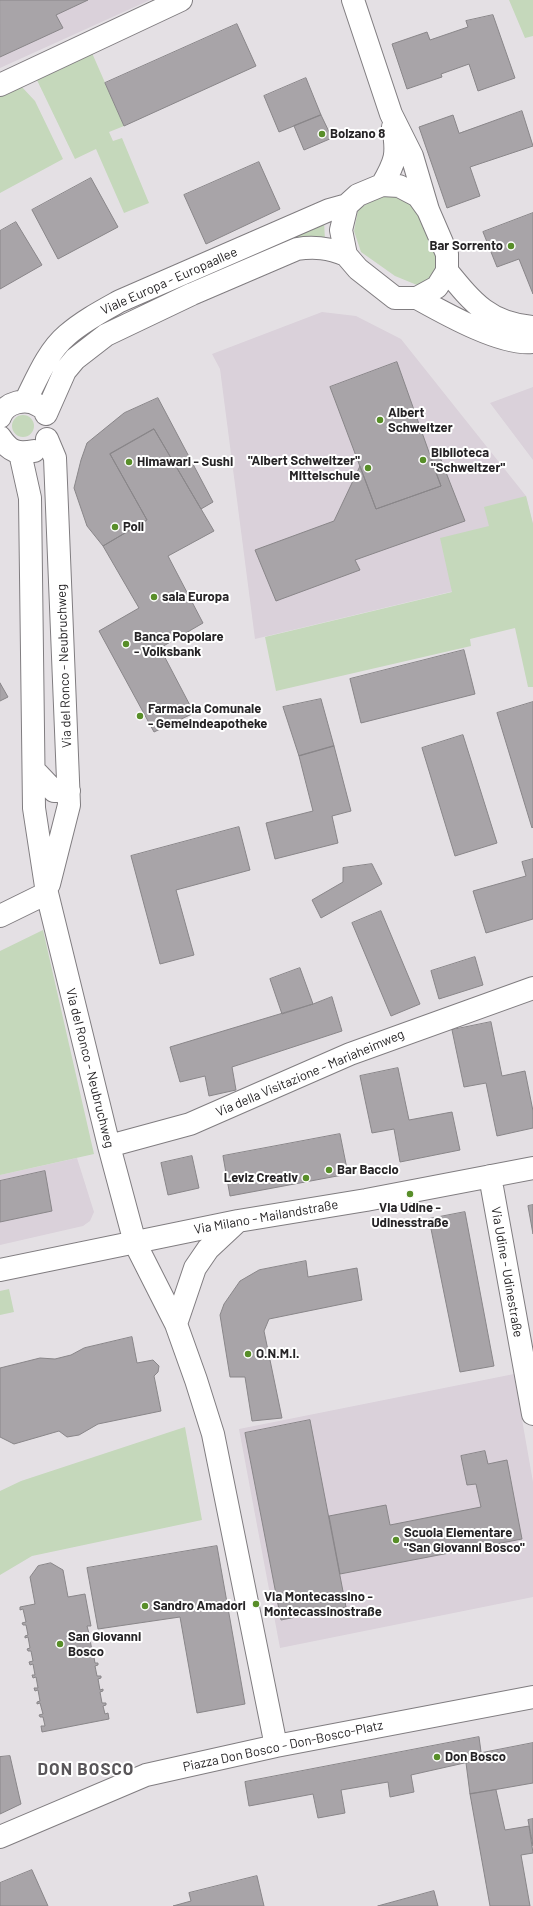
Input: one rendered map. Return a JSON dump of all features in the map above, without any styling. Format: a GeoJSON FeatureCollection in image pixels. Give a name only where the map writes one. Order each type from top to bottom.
{"type":"FeatureCollection","features":[{"type":"Feature","properties":{"kind":"street"},"geometry":{"type":"LineString","coordinates":[[0,85],[181,0]]}},
{"type":"Feature","properties":{"kind":"street"},"geometry":{"type":"LineString","coordinates":[[353,0],[391,114],[412,156],[423,203],[447,254],[447,271],[437,287],[417,298]]}},
{"type":"Feature","properties":{"kind":"street"},"geometry":{"type":"LineString","coordinates":[[382,185],[392,168],[397,149],[391,114]]}},
{"type":"Feature","properties":{"kind":"street"},"geometry":{"type":"LineString","coordinates":[[423,203],[399,186],[382,185],[358,195],[347,205],[341,230],[346,255],[358,269],[395,298],[417,298],[472,327],[502,337],[528,343],[533,342]]}},
{"type":"Feature","properties":{"kind":"street","name":"Viale Europa - Europaallee"},"geometry":{"type":"LineString","coordinates":[[26,400],[48,357],[66,335],[90,318],[120,301],[329,210],[347,205]]}},
{"type":"Feature","properties":{"kind":"street","name":"Viale Europa - Europaallee"},"geometry":{"type":"LineString","coordinates":[[46,414],[65,371],[88,347],[106,335],[192,294],[297,249],[312,246],[331,249],[346,255]]}},
{"type":"Feature","properties":{"kind":"street"},"geometry":{"type":"LineString","coordinates":[[447,271],[466,295],[488,314],[515,326],[533,327]]}},
{"type":"Feature","properties":{"kind":"street"},"geometry":{"type":"LineString","coordinates":[[0,417],[1,412],[13,403],[26,400],[38,405],[46,414],[50,427],[47,439],[36,450],[7,448]]}},
{"type":"Feature","properties":{"kind":"street","name":"Via del Ronco - Neubruchweg"},"geometry":{"type":"LineString","coordinates":[[47,439],[55,458],[69,798],[47,893]]}},
{"type":"Feature","properties":{"kind":"street","name":"Via del Ronco - Neubruchweg"},"geometry":{"type":"LineString","coordinates":[[7,448],[30,498],[34,808],[47,893],[109,1146],[135,1243]]}},
{"type":"Feature","properties":{"kind":"street"},"geometry":{"type":"LineString","coordinates":[[34,770],[54,791],[69,798],[37,827]]}},
{"type":"Feature","properties":{"kind":"street"},"geometry":{"type":"LineString","coordinates":[[0,916],[47,893]]}},
{"type":"Feature","properties":{"kind":"street","name":"Via della Visitazione - Mariaheimweg"},"geometry":{"type":"LineString","coordinates":[[109,1146],[190,1124],[350,1054],[533,988]]}},
{"type":"Feature","properties":{"kind":"street","name":"Via Milano - Mailandstraße"},"geometry":{"type":"LineString","coordinates":[[0,1270],[238,1221],[533,1168]]}},
{"type":"Feature","properties":{"kind":"street","name":"Via Udine - Udinestraße"},"geometry":{"type":"LineString","coordinates":[[490,1176],[533,1414]]}},
{"type":"Feature","properties":{"kind":"street"},"geometry":{"type":"LineString","coordinates":[[176,1324],[195,1268],[208,1249],[238,1221]]}},
{"type":"Feature","properties":{"kind":"street"},"geometry":{"type":"LineString","coordinates":[[135,1243],[176,1324],[196,1380],[212,1434],[276,1746]]}},
{"type":"Feature","properties":{"kind":"street","name":"Piazza Don Bosco - Don-Bosco-Platz"},"geometry":{"type":"LineString","coordinates":[[0,1837],[146,1775],[276,1746],[533,1697]]}},
{"type":"Feature","properties":{"kind":"shaded area"},"geometry":{"type":"Polygon","coordinates":[[[0,0],[150,0],[0,68],[0,0]]]}},
{"type":"Feature","properties":{"kind":"shaded area","name":"\"Albert Schweitzer\" Mittelschule"},"geometry":{"type":"Polygon","coordinates":[[[322,312],[356,316],[401,339],[526,496],[533,524],[533,572],[255,639],[220,369],[212,354],[322,312]]]}},
{"type":"Feature","properties":{"kind":"shaded area"},"geometry":{"type":"Polygon","coordinates":[[[533,387],[533,460],[490,403],[533,387]]]}},
{"type":"Feature","properties":{"kind":"shaded area"},"geometry":{"type":"Polygon","coordinates":[[[77,1158],[94,1212],[90,1221],[83,1226],[0,1245],[0,1175],[77,1158]]]}},
{"type":"Feature","properties":{"kind":"shaded area","name":"Scuola Elementare \"San Giovanni Bosco\""},"geometry":{"type":"Polygon","coordinates":[[[514,1374],[533,1482],[533,1597],[280,1648],[239,1429],[514,1374]]]}},
{"type":"Feature","properties":{"kind":"green space"},"geometry":{"type":"Polygon","coordinates":[[[509,0],[533,0],[533,36],[525,38],[509,0]]]}},
{"type":"Feature","properties":{"kind":"green space"},"geometry":{"type":"Polygon","coordinates":[[[92,53],[124,126],[109,132],[113,141],[122,138],[149,203],[124,213],[96,149],[75,159],[36,78],[92,53]]]}},
{"type":"Feature","properties":{"kind":"green space"},"geometry":{"type":"Polygon","coordinates":[[[21,86],[35,101],[63,159],[0,193],[0,96],[21,86]]]}},
{"type":"Feature","properties":{"kind":"green space"},"geometry":{"type":"Polygon","coordinates":[[[390,194],[405,199],[419,212],[429,231],[436,252],[439,269],[430,279],[417,285],[395,276],[361,252],[354,231],[358,210],[371,201],[390,194]]]}},
{"type":"Feature","properties":{"kind":"green space"},"geometry":{"type":"Polygon","coordinates":[[[324,221],[325,240],[230,266],[231,262],[324,221]]]}},
{"type":"Feature","properties":{"kind":"green space"},"geometry":{"type":"Polygon","coordinates":[[[23,415],[31,418],[34,426],[31,434],[23,437],[15,434],[12,426],[15,418],[23,415]]]}},
{"type":"Feature","properties":{"kind":"green space"},"geometry":{"type":"Polygon","coordinates":[[[526,496],[533,524],[533,687],[528,687],[515,628],[470,639],[471,646],[276,691],[265,637],[452,592],[440,538],[489,526],[484,507],[526,496]]]}},
{"type":"Feature","properties":{"kind":"green space"},"geometry":{"type":"Polygon","coordinates":[[[43,930],[94,1154],[0,1175],[0,951],[43,930]]]}},
{"type":"Feature","properties":{"kind":"green space"},"geometry":{"type":"Polygon","coordinates":[[[9,1289],[14,1312],[0,1315],[0,1291],[9,1289]]]}},
{"type":"Feature","properties":{"kind":"green space"},"geometry":{"type":"Polygon","coordinates":[[[185,1427],[202,1520],[32,1556],[0,1575],[0,1491],[21,1481],[185,1427]]]}},
{"type":"Feature","properties":{"kind":"building"},"geometry":{"type":"Polygon","coordinates":[[[0,0],[88,0],[56,15],[63,28],[0,57],[0,0]]]}},
{"type":"Feature","properties":{"kind":"building"},"geometry":{"type":"Polygon","coordinates":[[[493,15],[515,78],[478,91],[469,64],[441,74],[442,77],[407,89],[392,44],[427,32],[430,40],[468,27],[466,21],[493,15]]]}},
{"type":"Feature","properties":{"kind":"building"},"geometry":{"type":"Polygon","coordinates":[[[237,24],[256,66],[124,126],[105,83],[237,24]]]}},
{"type":"Feature","properties":{"kind":"building"},"geometry":{"type":"Polygon","coordinates":[[[306,78],[321,115],[279,132],[264,96],[306,78]]]}},
{"type":"Feature","properties":{"kind":"building"},"geometry":{"type":"Polygon","coordinates":[[[522,111],[533,146],[470,167],[480,196],[447,208],[419,127],[453,115],[459,133],[522,111]]]}},
{"type":"Feature","properties":{"kind":"building"},"geometry":{"type":"Polygon","coordinates":[[[321,115],[332,138],[304,150],[294,126],[321,115]]]}},
{"type":"Feature","properties":{"kind":"building"},"geometry":{"type":"Polygon","coordinates":[[[259,162],[280,209],[206,244],[184,195],[259,162]]]}},
{"type":"Feature","properties":{"kind":"building"},"geometry":{"type":"Polygon","coordinates":[[[91,178],[118,227],[58,259],[32,210],[91,178]]]}},
{"type":"Feature","properties":{"kind":"building","name":"Bar Sorrento"},"geometry":{"type":"Polygon","coordinates":[[[533,213],[533,294],[519,259],[497,267],[483,232],[533,213]]]}},
{"type":"Feature","properties":{"kind":"building"},"geometry":{"type":"Polygon","coordinates":[[[16,222],[42,265],[0,289],[0,231],[16,222]]]}},
{"type":"Feature","properties":{"kind":"building","name":"Albert Schweitzer"},"geometry":{"type":"Polygon","coordinates":[[[397,362],[441,486],[376,509],[330,387],[397,362]]]}},
{"type":"Feature","properties":{"kind":"building"},"geometry":{"type":"Polygon","coordinates":[[[158,398],[213,502],[201,509],[154,429],[110,454],[147,520],[103,546],[87,526],[74,488],[87,443],[124,413],[158,398]]]}},
{"type":"Feature","properties":{"kind":"building"},"geometry":{"type":"Polygon","coordinates":[[[154,429],[214,531],[168,556],[203,623],[160,648],[194,713],[154,732],[99,631],[139,608],[103,546],[147,520],[110,454],[154,429]]]}},
{"type":"Feature","properties":{"kind":"building"},"geometry":{"type":"Polygon","coordinates":[[[440,457],[465,521],[355,560],[360,570],[276,601],[255,550],[334,521],[360,466],[376,509],[441,486],[431,460],[440,457]]]}},
{"type":"Feature","properties":{"kind":"building"},"geometry":{"type":"Polygon","coordinates":[[[464,650],[475,694],[361,723],[350,679],[464,650]]]}},
{"type":"Feature","properties":{"kind":"building"},"geometry":{"type":"Polygon","coordinates":[[[0,683],[8,697],[0,701],[0,683]]]}},
{"type":"Feature","properties":{"kind":"building"},"geometry":{"type":"Polygon","coordinates":[[[321,699],[334,746],[299,756],[283,707],[321,699]]]}},
{"type":"Feature","properties":{"kind":"building"},"geometry":{"type":"Polygon","coordinates":[[[533,702],[533,827],[532,828],[497,713],[533,702]]]}},
{"type":"Feature","properties":{"kind":"building"},"geometry":{"type":"Polygon","coordinates":[[[463,735],[497,843],[455,856],[422,748],[463,735]]]}},
{"type":"Feature","properties":{"kind":"building"},"geometry":{"type":"Polygon","coordinates":[[[334,746],[351,811],[332,816],[338,843],[275,859],[266,823],[313,811],[299,756],[334,746]]]}},
{"type":"Feature","properties":{"kind":"building"},"geometry":{"type":"Polygon","coordinates":[[[239,827],[250,870],[176,890],[194,955],[160,964],[131,856],[239,827]]]}},
{"type":"Feature","properties":{"kind":"building"},"geometry":{"type":"Polygon","coordinates":[[[533,859],[533,919],[486,933],[473,891],[526,876],[522,862],[533,859]]]}},
{"type":"Feature","properties":{"kind":"building"},"geometry":{"type":"Polygon","coordinates":[[[372,864],[382,884],[321,918],[312,900],[343,882],[343,868],[372,864]]]}},
{"type":"Feature","properties":{"kind":"building"},"geometry":{"type":"Polygon","coordinates":[[[381,911],[420,1004],[391,1016],[352,923],[381,911]]]}},
{"type":"Feature","properties":{"kind":"building"},"geometry":{"type":"Polygon","coordinates":[[[475,957],[483,985],[439,999],[431,971],[475,957]]]}},
{"type":"Feature","properties":{"kind":"building"},"geometry":{"type":"Polygon","coordinates":[[[300,968],[313,1004],[282,1014],[270,979],[300,968]]]}},
{"type":"Feature","properties":{"kind":"building"},"geometry":{"type":"Polygon","coordinates":[[[332,997],[342,1031],[232,1067],[236,1090],[209,1096],[205,1076],[180,1082],[170,1047],[332,997]]]}},
{"type":"Feature","properties":{"kind":"building"},"geometry":{"type":"Polygon","coordinates":[[[491,1022],[502,1076],[525,1071],[533,1111],[533,1128],[497,1136],[486,1083],[464,1087],[452,1030],[491,1022]]]}},
{"type":"Feature","properties":{"kind":"building"},"geometry":{"type":"Polygon","coordinates":[[[398,1068],[409,1120],[452,1112],[460,1150],[400,1162],[394,1129],[372,1133],[360,1076],[398,1068]]]}},
{"type":"Feature","properties":{"kind":"building"},"geometry":{"type":"Polygon","coordinates":[[[340,1134],[348,1174],[230,1196],[223,1156],[340,1134]]]}},
{"type":"Feature","properties":{"kind":"building"},"geometry":{"type":"Polygon","coordinates":[[[192,1156],[199,1188],[168,1195],[161,1163],[192,1156]]]}},
{"type":"Feature","properties":{"kind":"building"},"geometry":{"type":"Polygon","coordinates":[[[45,1171],[52,1211],[0,1222],[0,1181],[45,1171]]]}},
{"type":"Feature","properties":{"kind":"building"},"geometry":{"type":"Polygon","coordinates":[[[533,1205],[533,1234],[528,1206],[533,1205]]]}},
{"type":"Feature","properties":{"kind":"building"},"geometry":{"type":"Polygon","coordinates":[[[465,1212],[494,1366],[460,1372],[429,1219],[465,1212]]]}},
{"type":"Feature","properties":{"kind":"building","name":"O.N.M.I."},"geometry":{"type":"Polygon","coordinates":[[[306,1261],[308,1277],[357,1268],[362,1300],[269,1319],[264,1331],[282,1418],[252,1421],[245,1377],[230,1377],[220,1315],[224,1304],[240,1281],[259,1270],[306,1261]]]}},
{"type":"Feature","properties":{"kind":"building"},"geometry":{"type":"Polygon","coordinates":[[[132,1337],[137,1363],[153,1360],[159,1366],[158,1372],[154,1376],[161,1411],[98,1424],[79,1435],[67,1437],[59,1431],[14,1444],[0,1437],[0,1368],[40,1358],[55,1359],[71,1355],[84,1348],[132,1337]]]}},
{"type":"Feature","properties":{"kind":"building"},"geometry":{"type":"Polygon","coordinates":[[[310,1420],[346,1607],[281,1620],[245,1433],[310,1420]]]}},
{"type":"Feature","properties":{"kind":"building"},"geometry":{"type":"Polygon","coordinates":[[[485,1451],[488,1464],[507,1460],[522,1539],[340,1574],[329,1516],[386,1505],[390,1525],[481,1507],[476,1484],[467,1485],[461,1456],[485,1451]]]}},
{"type":"Feature","properties":{"kind":"building"},"geometry":{"type":"Polygon","coordinates":[[[217,1546],[245,1704],[197,1713],[180,1617],[98,1629],[87,1568],[217,1546]]]}},
{"type":"Feature","properties":{"kind":"building","name":"San Giovanni Bosco"},"geometry":{"type":"Polygon","coordinates":[[[51,1563],[63,1570],[68,1597],[85,1594],[91,1626],[87,1626],[90,1637],[93,1636],[93,1639],[90,1639],[92,1651],[96,1650],[96,1652],[93,1652],[95,1663],[98,1663],[98,1665],[95,1666],[97,1676],[101,1676],[101,1678],[98,1679],[100,1690],[103,1689],[103,1691],[100,1692],[102,1703],[106,1703],[106,1705],[103,1706],[105,1714],[108,1713],[109,1719],[42,1732],[41,1726],[45,1726],[43,1717],[40,1717],[39,1715],[43,1714],[40,1703],[37,1704],[37,1702],[40,1701],[38,1690],[35,1691],[34,1688],[38,1688],[36,1677],[33,1678],[32,1675],[35,1675],[33,1664],[30,1665],[29,1662],[33,1661],[31,1651],[28,1651],[27,1649],[30,1648],[28,1637],[25,1638],[25,1636],[28,1635],[26,1625],[23,1625],[22,1623],[26,1622],[23,1609],[20,1610],[20,1607],[35,1604],[30,1577],[38,1566],[51,1563]]]}},
{"type":"Feature","properties":{"kind":"building"},"geometry":{"type":"Polygon","coordinates":[[[479,1737],[482,1759],[411,1775],[414,1792],[390,1797],[388,1782],[341,1790],[345,1813],[318,1818],[313,1794],[249,1806],[245,1782],[479,1737]]]}},
{"type":"Feature","properties":{"kind":"building"},"geometry":{"type":"Polygon","coordinates":[[[533,1743],[533,1783],[470,1794],[466,1763],[482,1759],[482,1753],[533,1743]]]}},
{"type":"Feature","properties":{"kind":"building"},"geometry":{"type":"Polygon","coordinates":[[[10,1756],[21,1804],[0,1814],[0,1757],[10,1756]]]}},
{"type":"Feature","properties":{"kind":"building"},"geometry":{"type":"Polygon","coordinates":[[[496,1790],[505,1830],[529,1826],[533,1853],[521,1855],[530,1906],[490,1906],[470,1794],[496,1790]]]}},
{"type":"Feature","properties":{"kind":"building"},"geometry":{"type":"Polygon","coordinates":[[[533,1819],[533,1846],[528,1820],[533,1819]]]}},
{"type":"Feature","properties":{"kind":"building"},"geometry":{"type":"Polygon","coordinates":[[[32,1870],[48,1906],[0,1906],[0,1883],[32,1870]]]}},
{"type":"Feature","properties":{"kind":"building"},"geometry":{"type":"Polygon","coordinates":[[[257,1876],[264,1906],[173,1906],[191,1901],[189,1893],[257,1876]]]}},
{"type":"Feature","properties":{"kind":"building"},"geometry":{"type":"Polygon","coordinates":[[[434,1891],[438,1906],[378,1906],[434,1891]]]}},
{"type":"Feature","properties":{"kind":"place","name":"Bolzano 8"},"geometry":{"type":"Point","coordinates":[322,134]}},
{"type":"Feature","properties":{"kind":"place","name":"Bar Sorrento"},"geometry":{"type":"Point","coordinates":[511,246]}},
{"type":"Feature","properties":{"kind":"place","name":"Albert Schweitzer"},"geometry":{"type":"Point","coordinates":[380,420]}},
{"type":"Feature","properties":{"kind":"place","name":"Biblioteca \"Schweitzer\""},"geometry":{"type":"Point","coordinates":[423,460]}},
{"type":"Feature","properties":{"kind":"place","name":"Himawari - Sushi"},"geometry":{"type":"Point","coordinates":[129,462]}},
{"type":"Feature","properties":{"kind":"place","name":"\"Albert Schweitzer\" Mittelschule"},"geometry":{"type":"Point","coordinates":[368,468]}},
{"type":"Feature","properties":{"kind":"place","name":"Poli"},"geometry":{"type":"Point","coordinates":[115,527]}},
{"type":"Feature","properties":{"kind":"place","name":"sala Europa"},"geometry":{"type":"Point","coordinates":[154,597]}},
{"type":"Feature","properties":{"kind":"place","name":"Banca Popolare - Volksbank"},"geometry":{"type":"Point","coordinates":[126,644]}},
{"type":"Feature","properties":{"kind":"place","name":"Farmacia Comunale - Gemeindeapotheke"},"geometry":{"type":"Point","coordinates":[140,716]}},
{"type":"Feature","properties":{"kind":"place","name":"Bar Baccio"},"geometry":{"type":"Point","coordinates":[329,1170]}},
{"type":"Feature","properties":{"kind":"place","name":"Leviz Creativ"},"geometry":{"type":"Point","coordinates":[306,1178]}},
{"type":"Feature","properties":{"kind":"place","name":"Via Udine - Udinesstraße"},"geometry":{"type":"Point","coordinates":[410,1194]}},
{"type":"Feature","properties":{"kind":"place","name":"O.N.M.I."},"geometry":{"type":"Point","coordinates":[248,1354]}},
{"type":"Feature","properties":{"kind":"place","name":"Scuola Elementare \"San Giovanni Bosco\""},"geometry":{"type":"Point","coordinates":[396,1540]}},
{"type":"Feature","properties":{"kind":"place","name":"Via Montecassino - Montecassinostraße"},"geometry":{"type":"Point","coordinates":[256,1604]}},
{"type":"Feature","properties":{"kind":"place","name":"Sandro Amadori"},"geometry":{"type":"Point","coordinates":[145,1606]}},
{"type":"Feature","properties":{"kind":"place","name":"San Giovanni Bosco"},"geometry":{"type":"Point","coordinates":[60,1644]}},
{"type":"Feature","properties":{"kind":"place","name":"Don Bosco"},"geometry":{"type":"Point","coordinates":[437,1757]}},
{"type":"Feature","properties":{"kind":"district","name":"DON BOSCO"},"geometry":{"type":"Point","coordinates":[86,1769]}}]}
